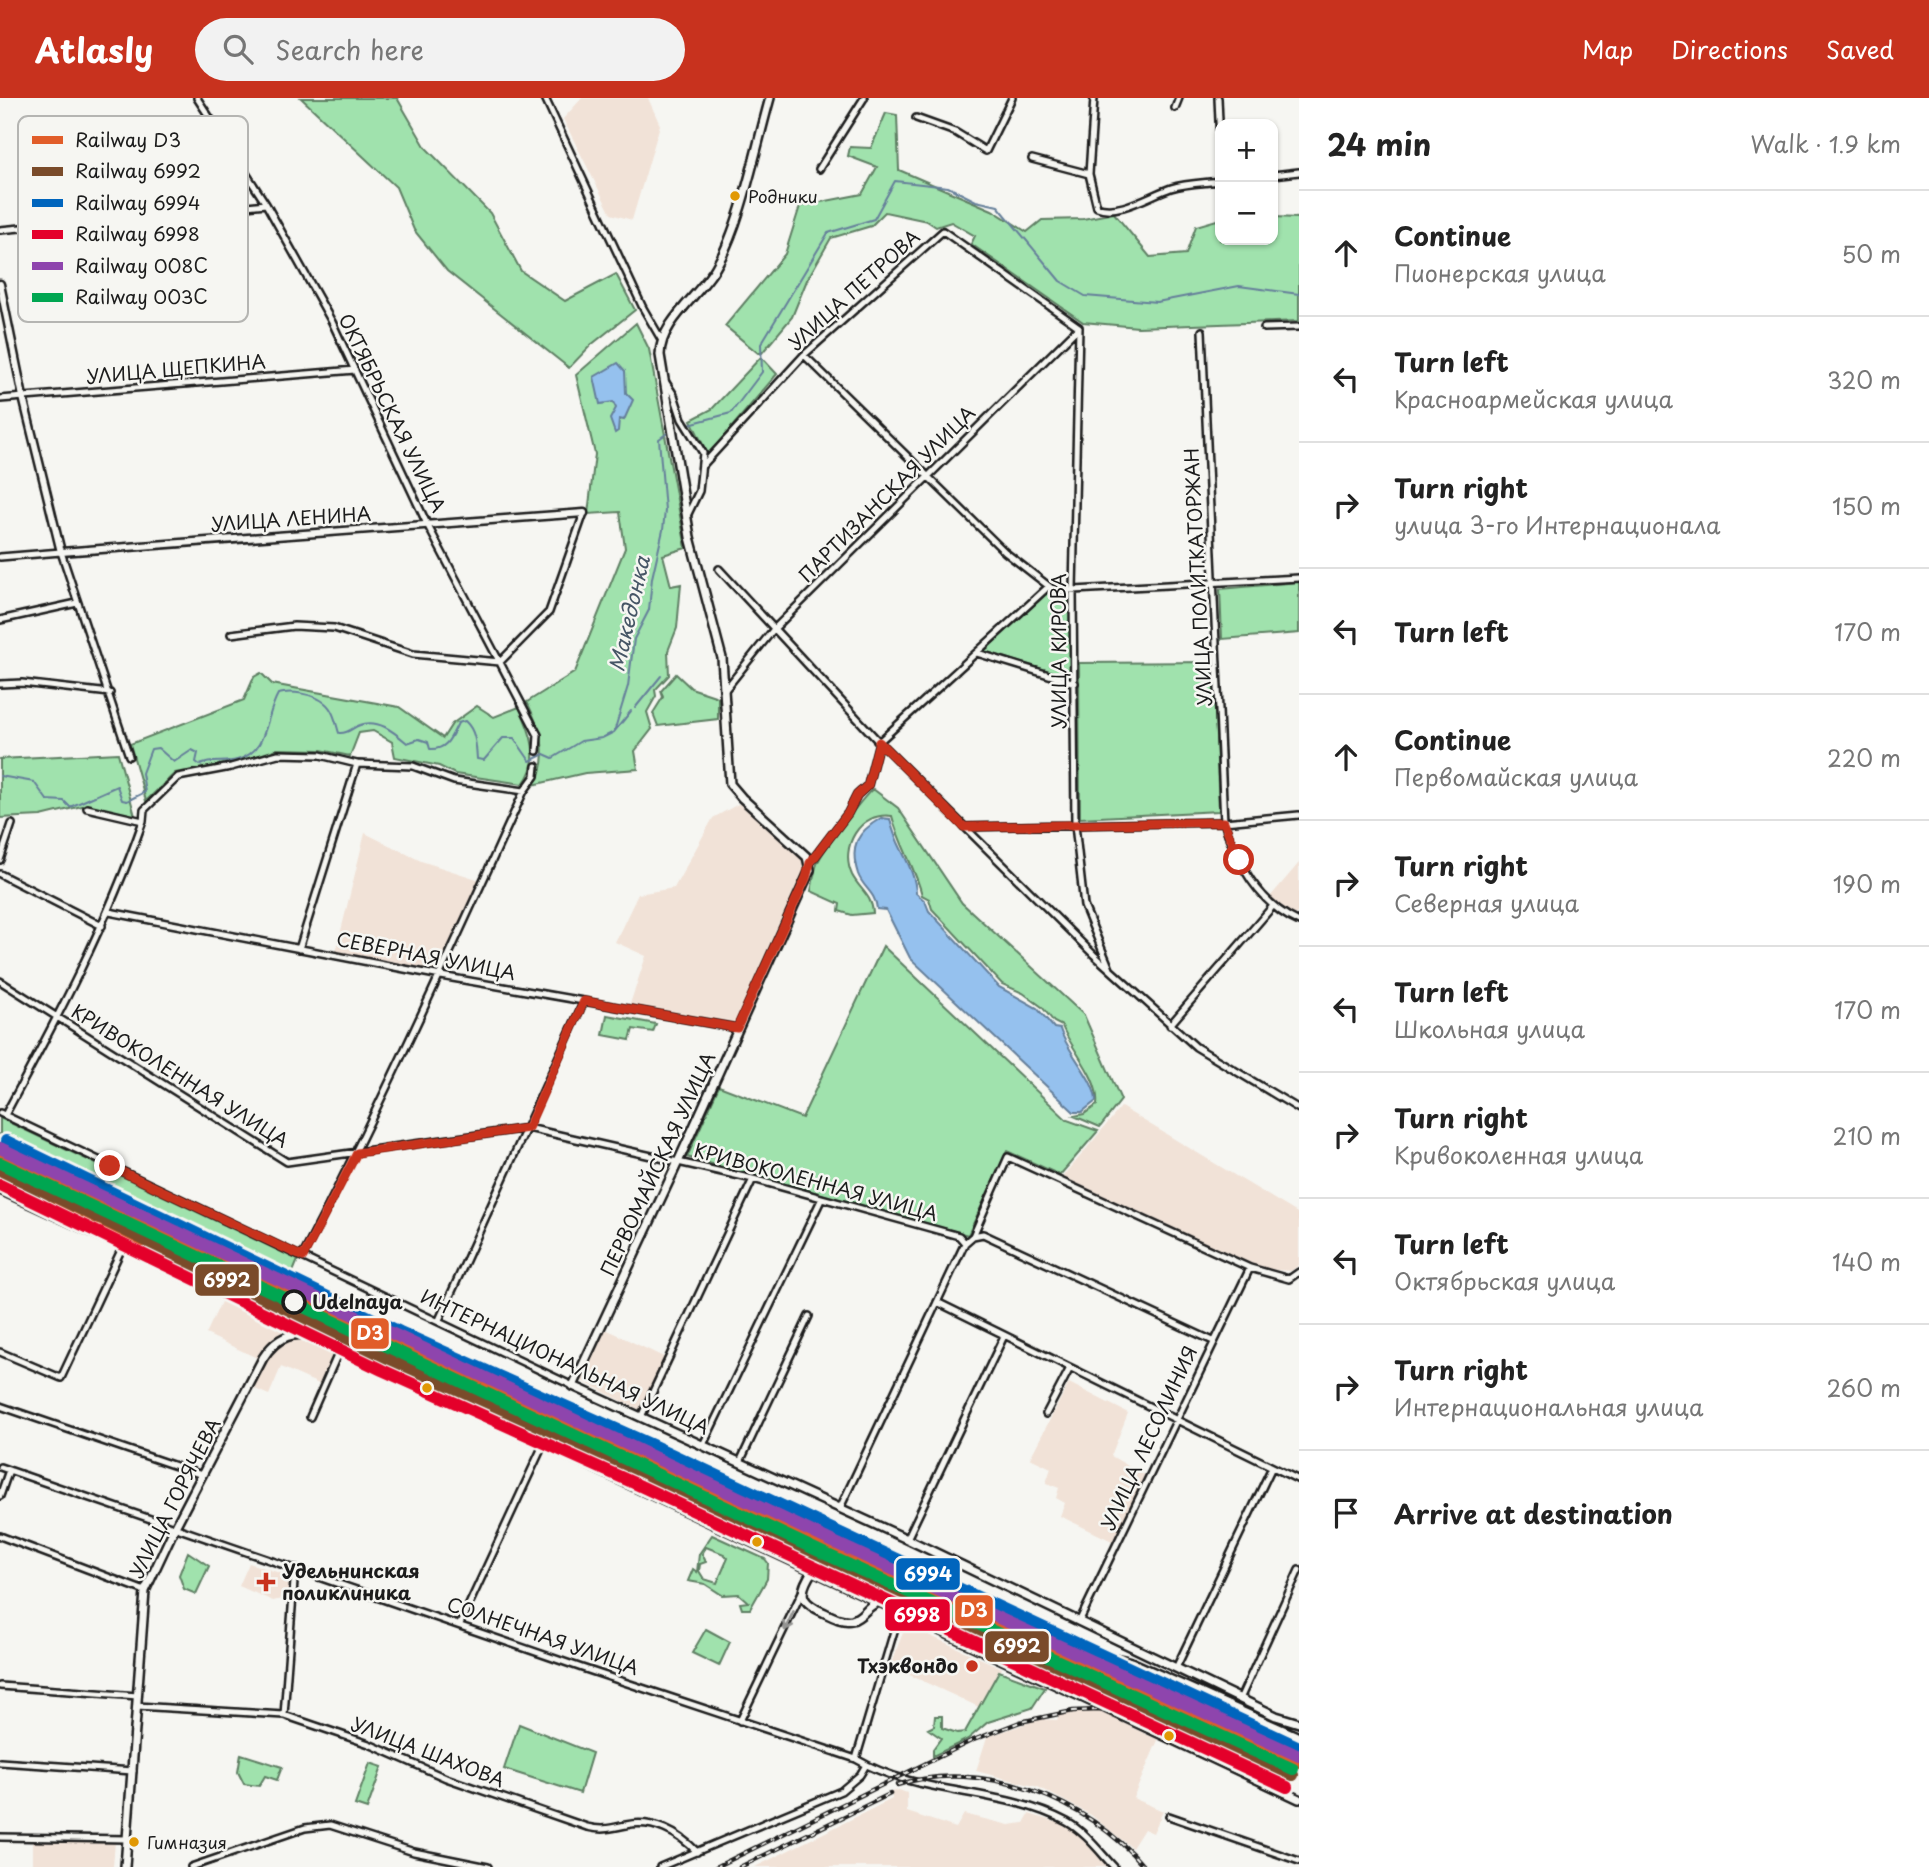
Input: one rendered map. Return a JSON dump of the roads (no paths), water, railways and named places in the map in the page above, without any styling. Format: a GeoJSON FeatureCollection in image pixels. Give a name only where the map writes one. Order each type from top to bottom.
{"type":"FeatureCollection","features":[{"type":"Feature","properties":{"kind":"main road"},"geometry":{"type":"LineString","coordinates":[[770,98],[724,251],[709,277],[661,339],[662,379],[686,518],[722,658],[725,738],[730,783],[810,863]]}},
{"type":"Feature","properties":{"kind":"main road","name":"ПЕРВОМАЙСКАЯ УЛИЦА"},"geometry":{"type":"LineString","coordinates":[[573,1386],[678,1162],[806,878],[810,863]]}},
{"type":"Feature","properties":{"kind":"main road"},"geometry":{"type":"LineString","coordinates":[[295,1334],[310,1335],[1299,1800]]}},
{"type":"Feature","properties":{"kind":"main road","name":"УЛИЦА ГОРЯЧЕВА"},"geometry":{"type":"LineString","coordinates":[[125,1867],[145,1591],[175,1527],[267,1352],[279,1340],[295,1334]]}},
{"type":"Feature","properties":{"kind":"main road","name":"ИНТЕРНАЦИОНАЛЬНАЯ УЛИЦА"},"geometry":{"type":"LineString","coordinates":[[573,1386],[907,1539],[1291,1723],[1299,1723]]}},
{"type":"Feature","properties":{"kind":"main road"},"geometry":{"type":"LineString","coordinates":[[881,1602],[873,1603],[850,1620],[836,1618],[806,1603],[803,1589],[813,1570],[823,1566],[835,1568],[997,1644],[1020,1650],[1115,1657],[1299,1737]]}},
{"type":"Feature","properties":{"kind":"main road"},"geometry":{"type":"LineString","coordinates":[[859,1592],[864,1600],[864,1611]]}},
{"type":"Feature","properties":{"kind":"street","name":"ОКТЯБРЬСКАЯ УЛИЦА"},"geometry":{"type":"LineString","coordinates":[[197,98],[209,116]]}},
{"type":"Feature","properties":{"kind":"street"},"geometry":{"type":"LineString","coordinates":[[545,98],[643,308],[661,339]]}},
{"type":"Feature","properties":{"kind":"street"},"geometry":{"type":"LineString","coordinates":[[819,169],[864,98]]}},
{"type":"Feature","properties":{"kind":"street"},"geometry":{"type":"LineString","coordinates":[[916,118],[955,132],[986,151],[1012,98]]}},
{"type":"Feature","properties":{"kind":"street"},"geometry":{"type":"LineString","coordinates":[[1094,98],[1088,174],[1097,207],[1103,210],[1140,201],[1172,188],[1215,182]]}},
{"type":"Feature","properties":{"kind":"street"},"geometry":{"type":"LineString","coordinates":[[1175,108],[1179,98]]}},
{"type":"Feature","properties":{"kind":"street"},"geometry":{"type":"LineString","coordinates":[[1218,98],[1219,119]]}},
{"type":"Feature","properties":{"kind":"street"},"geometry":{"type":"LineString","coordinates":[[1032,159],[1088,174]]}},
{"type":"Feature","properties":{"kind":"street"},"geometry":{"type":"LineString","coordinates":[[1278,174],[1299,172]]}},
{"type":"Feature","properties":{"kind":"street","name":"ОКТЯБРЬСКАЯ УЛИЦА"},"geometry":{"type":"LineString","coordinates":[[248,175],[267,204],[355,370],[427,524],[538,735],[537,751]]}},
{"type":"Feature","properties":{"kind":"street"},"geometry":{"type":"LineString","coordinates":[[248,206],[267,204]]}},
{"type":"Feature","properties":{"kind":"street"},"geometry":{"type":"LineString","coordinates":[[0,230],[18,228]]}},
{"type":"Feature","properties":{"kind":"street","name":"УЛИЦА ПЕТРОВА"},"geometry":{"type":"LineString","coordinates":[[703,465],[804,355],[943,231],[1079,327]]}},
{"type":"Feature","properties":{"kind":"street"},"geometry":{"type":"LineString","coordinates":[[0,284],[23,397],[61,552],[129,756]]}},
{"type":"Feature","properties":{"kind":"street","name":"ПАРТИЗАНСКАЯ УЛИЦА"},"geometry":{"type":"LineString","coordinates":[[725,690],[773,630],[1079,327]]}},
{"type":"Feature","properties":{"kind":"street","name":"УЛИЦА КИРОВА"},"geometry":{"type":"LineString","coordinates":[[1079,327],[1073,590],[1075,825],[1084,906],[1111,969]]}},
{"type":"Feature","properties":{"kind":"street"},"geometry":{"type":"LineString","coordinates":[[1265,328],[1299,327]]}},
{"type":"Feature","properties":{"kind":"street","name":"УЛИЦА ПОЛИТКАТОРЖАН"},"geometry":{"type":"LineString","coordinates":[[1202,331],[1224,822],[1232,847],[1246,873],[1273,906],[1299,922]]}},
{"type":"Feature","properties":{"kind":"street"},"geometry":{"type":"LineString","coordinates":[[804,355],[1006,552],[1055,591],[1299,578]]}},
{"type":"Feature","properties":{"kind":"street","name":"УЛИЦА ЩЕПКИНА"},"geometry":{"type":"LineString","coordinates":[[0,399],[355,370]]}},
{"type":"Feature","properties":{"kind":"street"},"geometry":{"type":"LineString","coordinates":[[662,379],[669,384],[682,419],[703,453],[699,491],[686,518]]}},
{"type":"Feature","properties":{"kind":"street"},"geometry":{"type":"LineString","coordinates":[[231,634],[293,626],[334,628],[413,654],[500,662],[549,612],[584,513]]}},
{"type":"Feature","properties":{"kind":"street","name":"УЛИЦА ЛЕНИНА"},"geometry":{"type":"LineString","coordinates":[[0,557],[584,513]]}},
{"type":"Feature","properties":{"kind":"street"},"geometry":{"type":"LineString","coordinates":[[719,569],[879,742],[1058,921],[1196,1047],[1299,1108]]}},
{"type":"Feature","properties":{"kind":"street"},"geometry":{"type":"LineString","coordinates":[[810,863],[848,813],[857,795],[868,785],[879,742],[1048,587]]}},
{"type":"Feature","properties":{"kind":"street"},"geometry":{"type":"LineString","coordinates":[[0,620],[77,603]]}},
{"type":"Feature","properties":{"kind":"street"},"geometry":{"type":"LineString","coordinates":[[977,653],[1075,683]]}},
{"type":"Feature","properties":{"kind":"street"},"geometry":{"type":"LineString","coordinates":[[0,684],[22,683],[110,693]]}},
{"type":"Feature","properties":{"kind":"street"},"geometry":{"type":"LineString","coordinates":[[2,1114],[58,1017],[102,926],[144,810],[178,777],[202,770],[231,767],[278,754],[320,755],[357,764],[413,766],[454,781],[524,791]]}},
{"type":"Feature","properties":{"kind":"street"},"geometry":{"type":"LineString","coordinates":[[299,949],[357,764]]}},
{"type":"Feature","properties":{"kind":"street"},"geometry":{"type":"LineString","coordinates":[[303,1257],[357,1153],[441,976],[524,791],[535,776],[536,766]]}},
{"type":"Feature","properties":{"kind":"street"},"geometry":{"type":"LineString","coordinates":[[87,808],[142,821]]}},
{"type":"Feature","properties":{"kind":"street"},"geometry":{"type":"LineString","coordinates":[[964,827],[1224,822],[1299,815]]}},
{"type":"Feature","properties":{"kind":"street"},"geometry":{"type":"LineString","coordinates":[[0,860],[12,824]]}},
{"type":"Feature","properties":{"kind":"street"},"geometry":{"type":"LineString","coordinates":[[0,874],[102,926]]}},
{"type":"Feature","properties":{"kind":"street"},"geometry":{"type":"LineString","coordinates":[[1170,1025],[1273,906]]}},
{"type":"Feature","properties":{"kind":"street","name":"СЕВЕРНАЯ УЛИЦА"},"geometry":{"type":"LineString","coordinates":[[108,912],[441,976],[737,1028]]}},
{"type":"Feature","properties":{"kind":"street","name":"КРИВОКОЛЕННАЯ УЛИЦА"},"geometry":{"type":"LineString","coordinates":[[0,981],[287,1162],[528,1128],[753,1179],[959,1236],[965,1243]]}},
{"type":"Feature","properties":{"kind":"street"},"geometry":{"type":"LineString","coordinates":[[439,1320],[584,1001]]}},
{"type":"Feature","properties":{"kind":"street","name":"ИНТЕРНАЦИОНАЛЬНАЯ УЛИЦА"},"geometry":{"type":"LineString","coordinates":[[2,1114],[573,1386]]}},
{"type":"Feature","properties":{"kind":"street"},"geometry":{"type":"LineString","coordinates":[[840,1508],[965,1243],[973,1236],[1008,1157],[1250,1268],[1289,1279],[1299,1272]]}},
{"type":"Feature","properties":{"kind":"street"},"geometry":{"type":"LineString","coordinates":[[641,1417],[753,1179]]}},
{"type":"Feature","properties":{"kind":"street"},"geometry":{"type":"LineString","coordinates":[[0,1191],[277,1319],[295,1334]]}},
{"type":"Feature","properties":{"kind":"street"},"geometry":{"type":"LineString","coordinates":[[703,1445],[822,1198]]}},
{"type":"Feature","properties":{"kind":"street"},"geometry":{"type":"LineString","coordinates":[[973,1236],[983,1234],[1213,1341]]}},
{"type":"Feature","properties":{"kind":"street"},"geometry":{"type":"LineString","coordinates":[[0,1352],[61,1378],[122,1248]]}},
{"type":"Feature","properties":{"kind":"street","name":"УЛИЦА ЛЕСОЛИНИЯ"},"geometry":{"type":"LineString","coordinates":[[1079,1622],[1250,1268]]}},
{"type":"Feature","properties":{"kind":"street"},"geometry":{"type":"LineString","coordinates":[[937,1302],[1299,1480]]}},
{"type":"Feature","properties":{"kind":"street"},"geometry":{"type":"LineString","coordinates":[[740,1462],[809,1316]]}},
{"type":"Feature","properties":{"kind":"street"},"geometry":{"type":"LineString","coordinates":[[907,1539],[1004,1336]]}},
{"type":"Feature","properties":{"kind":"street"},"geometry":{"type":"LineString","coordinates":[[310,1417],[340,1349]]}},
{"type":"Feature","properties":{"kind":"street"},"geometry":{"type":"LineString","coordinates":[[1046,1414],[1070,1368]]}},
{"type":"Feature","properties":{"kind":"street"},"geometry":{"type":"LineString","coordinates":[[0,1406],[204,1475]]}},
{"type":"Feature","properties":{"kind":"street"},"geometry":{"type":"LineString","coordinates":[[460,1624],[544,1444]]}},
{"type":"Feature","properties":{"kind":"street","name":"СОЛНЕЧНАЯ УЛИЦА"},"geometry":{"type":"LineString","coordinates":[[0,1467],[856,1759],[866,1765],[1053,1815],[1079,1830],[1114,1867]]}},
{"type":"Feature","properties":{"kind":"street"},"geometry":{"type":"LineString","coordinates":[[1176,1668],[1272,1467]]}},
{"type":"Feature","properties":{"kind":"street"},"geometry":{"type":"LineString","coordinates":[[0,1496],[9,1470]]}},
{"type":"Feature","properties":{"kind":"street"},"geometry":{"type":"LineString","coordinates":[[0,1536],[145,1591]]}},
{"type":"Feature","properties":{"kind":"street"},"geometry":{"type":"LineString","coordinates":[[284,1715],[295,1568]]}},
{"type":"Feature","properties":{"kind":"street"},"geometry":{"type":"LineString","coordinates":[[1240,1699],[1299,1570]]}},
{"type":"Feature","properties":{"kind":"street"},"geometry":{"type":"LineString","coordinates":[[740,1721],[803,1589]]}},
{"type":"Feature","properties":{"kind":"street"},"geometry":{"type":"LineString","coordinates":[[856,1759],[900,1611]]}},
{"type":"Feature","properties":{"kind":"street"},"geometry":{"type":"LineString","coordinates":[[0,1686],[138,1696]]}},
{"type":"Feature","properties":{"kind":"street","name":"УЛИЦА ШАХОВА"},"geometry":{"type":"LineString","coordinates":[[137,1706],[284,1715],[369,1744],[452,1780],[587,1827],[609,1830],[627,1824],[651,1825],[676,1832],[697,1852]]}},
{"type":"Feature","properties":{"kind":"street"},"geometry":{"type":"LineString","coordinates":[[0,1762],[133,1771]]}},
{"type":"Feature","properties":{"kind":"street"},"geometry":{"type":"LineString","coordinates":[[660,1867],[841,1791],[860,1775],[866,1765]]}},
{"type":"Feature","properties":{"kind":"street"},"geometry":{"type":"LineString","coordinates":[[1169,1816],[1299,1861]]}},
{"type":"Feature","properties":{"kind":"street"},"geometry":{"type":"LineString","coordinates":[[191,1867],[305,1828],[325,1825],[414,1852],[488,1867]]}},
{"type":"Feature","properties":{"kind":"street"},"geometry":{"type":"LineString","coordinates":[[0,1837],[128,1839]]}},
{"type":"Feature","properties":{"kind":"water"},"geometry":{"type":"Polygon","coordinates":[[[618,363],[625,371],[626,393],[633,400],[624,420],[619,419],[618,431],[615,433],[610,419],[616,408],[613,402],[600,404],[594,377],[618,363]]]}},
{"type":"Feature","properties":{"kind":"water"},"geometry":{"type":"Polygon","coordinates":[[[881,818],[890,819],[912,874],[916,893],[925,901],[929,911],[999,987],[1037,1008],[1054,1028],[1060,1029],[1094,1093],[1096,1101],[1082,1112],[1074,1112],[910,958],[886,910],[877,909],[855,864],[857,841],[866,829],[881,818]]]}},
{"type":"Feature","properties":{"kind":"waterway","name":"Македонка"},"geometry":{"type":"LineString","coordinates":[[689,424],[731,413],[762,372],[761,344],[828,233],[874,219],[895,181],[948,187],[976,201],[998,206],[1060,281],[1085,296],[1157,302],[1239,286],[1299,294]]}},
{"type":"Feature","properties":{"kind":"waterway","name":"Македонка"},"geometry":{"type":"LineString","coordinates":[[0,776],[34,782],[47,800],[64,801],[70,807],[117,786],[122,800],[127,801],[145,792],[142,773],[151,749],[158,748],[174,762],[192,750],[198,753],[196,762],[200,765],[247,756],[260,742],[278,694],[283,693],[309,695],[325,703],[333,713],[339,733],[373,723],[385,727],[407,743],[419,739],[428,742],[430,749],[444,745],[451,738],[458,723],[465,721],[476,743],[477,759],[484,760],[503,738],[514,738],[530,761],[544,754],[553,758],[581,741],[602,738],[614,732],[628,686],[634,639],[649,610],[665,510],[659,439],[670,431]]}},
{"type":"Feature","properties":{"kind":"waterway"},"geometry":{"type":"LineString","coordinates":[[635,708],[661,676]]}},
{"type":"Feature","properties":{"kind":"waterway"},"geometry":{"type":"LineString","coordinates":[[614,732],[631,711]]}},
{"type":"Feature","properties":{"kind":"railway"},"geometry":{"type":"LineString","coordinates":[[716,1867],[971,1741],[1020,1722],[1073,1711],[1099,1710],[1162,1717]]}},
{"type":"Feature","properties":{"kind":"railway"},"geometry":{"type":"LineString","coordinates":[[897,1785],[930,1778],[964,1777],[998,1781],[1031,1790],[1064,1804],[1094,1822],[1121,1843],[1144,1867]]}},
{"type":"Feature","properties":{"kind":"railway"},"geometry":{"type":"LineString","coordinates":[[740,1867],[890,1794]]}},
{"type":"Feature","properties":{"kind":"rail line","name":"6994"},"geometry":{"type":"LineString","coordinates":[[6,1141],[400,1332],[652,1445],[1299,1747]]}},
{"type":"Feature","properties":{"kind":"rail line","name":"008С"},"geometry":{"type":"LineString","coordinates":[[0,1148],[827,1539],[1299,1756]]}},
{"type":"Feature","properties":{"kind":"rail line","name":"D3"},"geometry":{"type":"LineString","coordinates":[[0,1154],[394,1345],[646,1458],[1299,1762]]}},
{"type":"Feature","properties":{"kind":"rail line","name":"003С"},"geometry":{"type":"LineString","coordinates":[[0,1163],[821,1552],[1293,1769]]}},
{"type":"Feature","properties":{"kind":"rail line","name":"6992"},"geometry":{"type":"LineString","coordinates":[[0,1170],[388,1358],[640,1471],[1293,1775]]}},
{"type":"Feature","properties":{"kind":"rail line","name":"6998"},"geometry":{"type":"LineString","coordinates":[[0,1185],[382,1370],[634,1483],[1287,1787]]}},
{"type":"Feature","properties":{"kind":"rail line","name":"D3"},"geometry":{"type":"LineString","coordinates":[[51,1195],[144,1241]]}},
{"type":"Feature","properties":{"kind":"place","name":"Родники"},"geometry":{"type":"Point","coordinates":[735,196]}},
{"type":"Feature","properties":{"kind":"place","name":"Udelnaya"},"geometry":{"type":"Point","coordinates":[294,1302]}},
{"type":"Feature","properties":{"kind":"place","name":"Удельнинская поликлиника"},"geometry":{"type":"Point","coordinates":[266,1582]}},
{"type":"Feature","properties":{"kind":"place","name":"Тхэквондо"},"geometry":{"type":"Point","coordinates":[972,1666]}},
{"type":"Feature","properties":{"kind":"place","name":"Гимназия"},"geometry":{"type":"Point","coordinates":[134,1842]}}]}
